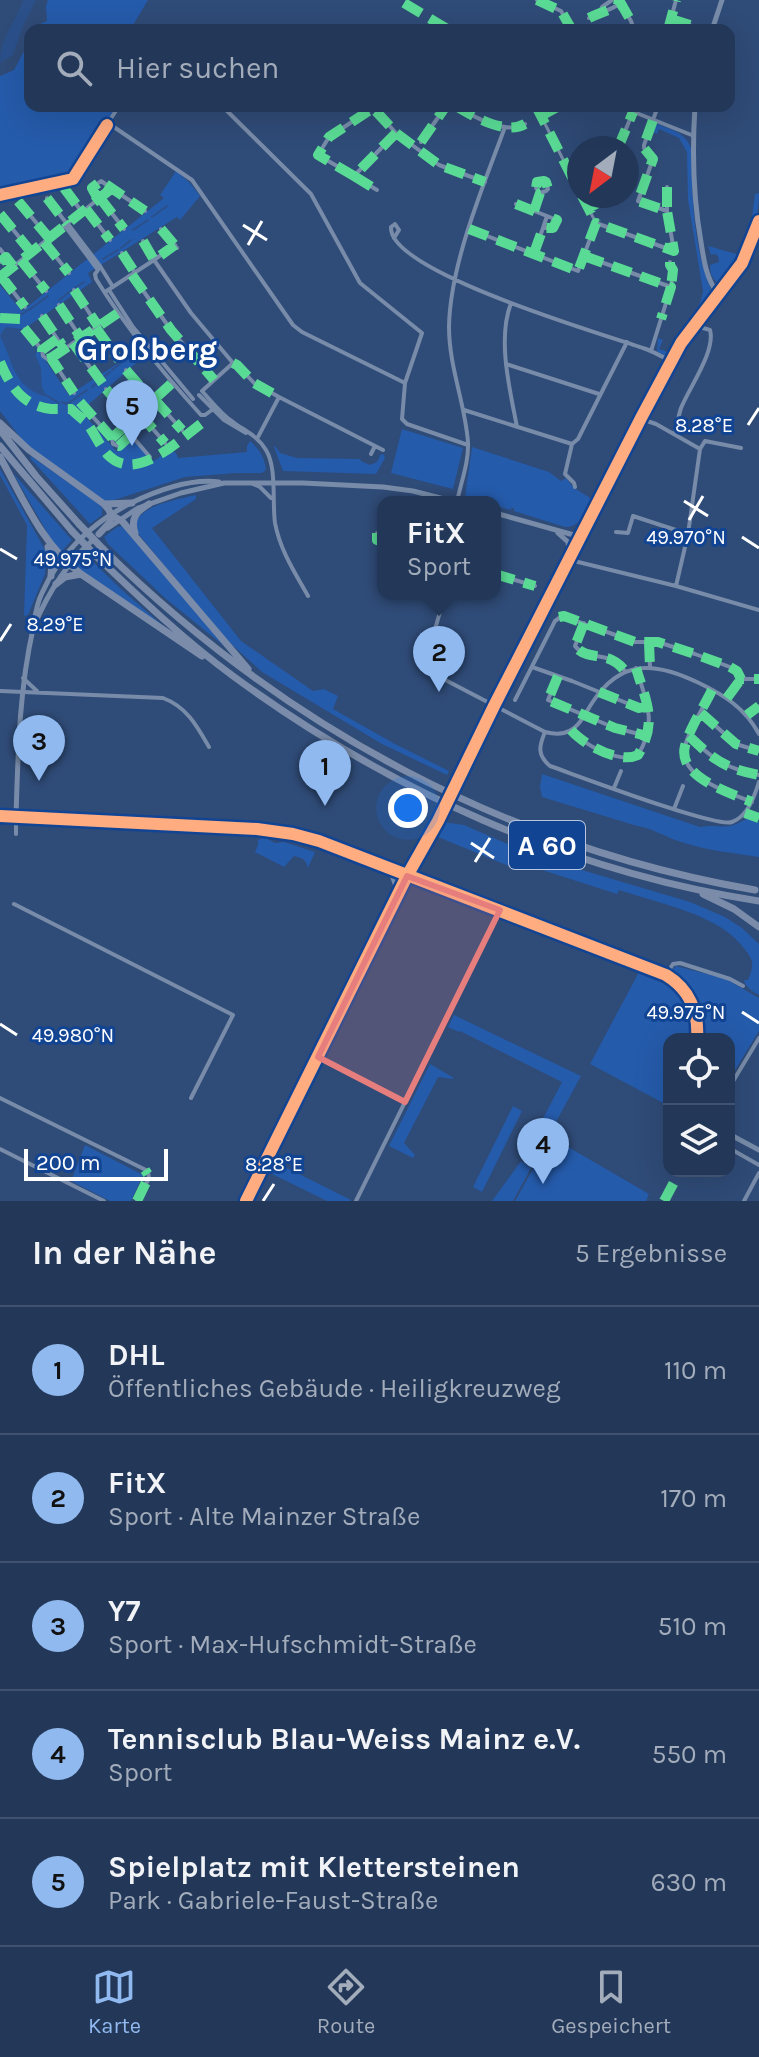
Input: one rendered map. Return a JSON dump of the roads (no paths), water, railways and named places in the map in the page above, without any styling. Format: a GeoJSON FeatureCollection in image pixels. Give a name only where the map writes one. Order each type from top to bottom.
{"type":"FeatureCollection","features":[{"type":"Feature","properties":{"kind":"highway"},"geometry":{"type":"LineString","coordinates":[[0,423],[29,450],[104,504],[111,515],[110,522],[99,534]]}},
{"type":"Feature","properties":{"kind":"highway","name":"A 60"},"geometry":{"type":"LineString","coordinates":[[0,430],[79,524],[176,616],[260,682],[368,752],[499,816],[597,852],[694,879],[755,890]]}},
{"type":"Feature","properties":{"kind":"highway","name":"A 60"},"geometry":{"type":"LineString","coordinates":[[0,446],[72,531],[165,620],[231,674],[336,744],[461,810],[527,838],[682,886],[759,901]]}},
{"type":"Feature","properties":{"kind":"highway"},"geometry":{"type":"LineString","coordinates":[[0,457],[43,534],[52,557],[53,580],[81,574]]}},
{"type":"Feature","properties":{"kind":"highway"},"geometry":{"type":"LineString","coordinates":[[104,504],[132,503]]}},
{"type":"Feature","properties":{"kind":"highway"},"geometry":{"type":"LineString","coordinates":[[140,542],[133,529],[133,519],[138,511],[149,504]]}},
{"type":"Feature","properties":{"kind":"highway"},"geometry":{"type":"LineString","coordinates":[[111,515],[120,520],[140,542],[260,682]]}},
{"type":"Feature","properties":{"kind":"highway"},"geometry":{"type":"LineString","coordinates":[[43,534],[66,562],[81,574],[189,649],[231,674]]}},
{"type":"Feature","properties":{"kind":"highway"},"geometry":{"type":"LineString","coordinates":[[682,886],[734,909],[759,927]]}},
{"type":"Feature","properties":{"kind":"street"},"geometry":{"type":"LineString","coordinates":[[537,0],[561,11],[569,24]]}},
{"type":"Feature","properties":{"kind":"street"},"geometry":{"type":"LineString","coordinates":[[600,12],[612,0]]}},
{"type":"Feature","properties":{"kind":"street"},"geometry":{"type":"LineString","coordinates":[[589,18],[618,5],[619,0]]}},
{"type":"Feature","properties":{"kind":"street"},"geometry":{"type":"LineString","coordinates":[[619,0],[632,24]]}},
{"type":"Feature","properties":{"kind":"street"},"geometry":{"type":"LineString","coordinates":[[670,24],[676,0]]}},
{"type":"Feature","properties":{"kind":"street"},"geometry":{"type":"LineString","coordinates":[[714,24],[722,0]]}},
{"type":"Feature","properties":{"kind":"street"},"geometry":{"type":"LineString","coordinates":[[671,19],[687,24]]}},
{"type":"Feature","properties":{"kind":"street"},"geometry":{"type":"LineString","coordinates":[[115,112],[108,123],[192,180],[293,325],[405,383]]}},
{"type":"Feature","properties":{"kind":"street"},"geometry":{"type":"LineString","coordinates":[[228,112],[311,194],[360,283],[422,333],[405,383],[402,417],[407,424],[468,445]]}},
{"type":"Feature","properties":{"kind":"street"},"geometry":{"type":"LineString","coordinates":[[365,112],[329,137],[318,155],[377,190]]}},
{"type":"Feature","properties":{"kind":"street"},"geometry":{"type":"LineString","coordinates":[[377,112],[396,133],[439,165],[485,182]]}},
{"type":"Feature","properties":{"kind":"street"},"geometry":{"type":"LineString","coordinates":[[421,142],[442,112]]}},
{"type":"Feature","properties":{"kind":"street"},"geometry":{"type":"LineString","coordinates":[[465,112],[505,127],[517,128],[525,124]]}},
{"type":"Feature","properties":{"kind":"street"},"geometry":{"type":"LineString","coordinates":[[539,112],[567,166]]}},
{"type":"Feature","properties":{"kind":"street"},"geometry":{"type":"LineString","coordinates":[[623,136],[633,112],[694,136]]}},
{"type":"Feature","properties":{"kind":"street"},"geometry":{"type":"LineString","coordinates":[[656,112],[644,145],[653,159],[638,201],[667,211]]}},
{"type":"Feature","properties":{"kind":"street"},"geometry":{"type":"LineString","coordinates":[[695,112],[696,210],[707,276],[718,294]]}},
{"type":"Feature","properties":{"kind":"street"},"geometry":{"type":"LineString","coordinates":[[458,496],[467,462],[468,445],[464,410],[450,355],[449,326],[454,279],[505,127]]}},
{"type":"Feature","properties":{"kind":"street"},"geometry":{"type":"LineString","coordinates":[[354,176],[396,133]]}},
{"type":"Feature","properties":{"kind":"street"},"geometry":{"type":"LineString","coordinates":[[124,229],[92,188],[101,181],[145,211]]}},
{"type":"Feature","properties":{"kind":"street"},"geometry":{"type":"LineString","coordinates":[[588,208],[596,223],[674,251],[667,211],[667,187]]}},
{"type":"Feature","properties":{"kind":"street"},"geometry":{"type":"LineString","coordinates":[[64,188],[110,240]]}},
{"type":"Feature","properties":{"kind":"street"},"geometry":{"type":"LineString","coordinates":[[25,307],[0,276],[111,189]]}},
{"type":"Feature","properties":{"kind":"street"},"geometry":{"type":"LineString","coordinates":[[534,211],[540,193]]}},
{"type":"Feature","properties":{"kind":"street"},"geometry":{"type":"LineString","coordinates":[[47,198],[100,269],[120,312],[146,348],[202,415],[214,408]]}},
{"type":"Feature","properties":{"kind":"street"},"geometry":{"type":"LineString","coordinates":[[516,204],[557,220],[553,228],[543,228]]}},
{"type":"Feature","properties":{"kind":"street"},"geometry":{"type":"LineString","coordinates":[[24,208],[49,238]]}},
{"type":"Feature","properties":{"kind":"street"},"geometry":{"type":"LineString","coordinates":[[534,253],[547,216]]}},
{"type":"Feature","properties":{"kind":"street"},"geometry":{"type":"LineString","coordinates":[[246,1201],[407,876],[441,815],[641,418],[681,343],[742,263],[759,221]]}},
{"type":"Feature","properties":{"kind":"street"},"geometry":{"type":"LineString","coordinates":[[7,222],[31,252]]}},
{"type":"Feature","properties":{"kind":"street"},"geometry":{"type":"LineString","coordinates":[[469,229],[578,271],[596,223]]}},
{"type":"Feature","properties":{"kind":"street"},"geometry":{"type":"LineString","coordinates":[[109,290],[176,246],[161,229]]}},
{"type":"Feature","properties":{"kind":"street"},"geometry":{"type":"LineString","coordinates":[[394,238],[415,258],[454,279],[671,361]]}},
{"type":"Feature","properties":{"kind":"street"},"geometry":{"type":"LineString","coordinates":[[143,241],[191,313],[254,383],[383,450]]}},
{"type":"Feature","properties":{"kind":"street"},"geometry":{"type":"LineString","coordinates":[[44,242],[69,273]]}},
{"type":"Feature","properties":{"kind":"street"},"geometry":{"type":"LineString","coordinates":[[0,249],[13,266]]}},
{"type":"Feature","properties":{"kind":"street"},"geometry":{"type":"LineString","coordinates":[[122,253],[171,330],[214,380]]}},
{"type":"Feature","properties":{"kind":"street"},"geometry":{"type":"LineString","coordinates":[[584,256],[671,287]]}},
{"type":"Feature","properties":{"kind":"street"},"geometry":{"type":"LineString","coordinates":[[0,262],[6,257]]}},
{"type":"Feature","properties":{"kind":"street"},"geometry":{"type":"LineString","coordinates":[[21,260],[46,291]]}},
{"type":"Feature","properties":{"kind":"street"},"geometry":{"type":"LineString","coordinates":[[651,351],[671,287],[673,270],[670,262]]}},
{"type":"Feature","properties":{"kind":"street"},"geometry":{"type":"LineString","coordinates":[[100,269],[95,276],[109,290]]}},
{"type":"Feature","properties":{"kind":"street"},"geometry":{"type":"LineString","coordinates":[[74,290],[119,360]]}},
{"type":"Feature","properties":{"kind":"street"},"geometry":{"type":"LineString","coordinates":[[512,303],[508,313],[506,364],[517,427]]}},
{"type":"Feature","properties":{"kind":"street"},"geometry":{"type":"LineString","coordinates":[[59,305],[81,338]]}},
{"type":"Feature","properties":{"kind":"street"},"geometry":{"type":"LineString","coordinates":[[25,329],[47,359],[120,312]]}},
{"type":"Feature","properties":{"kind":"street"},"geometry":{"type":"LineString","coordinates":[[42,316],[64,349]]}},
{"type":"Feature","properties":{"kind":"street"},"geometry":{"type":"LineString","coordinates":[[675,434],[681,408],[712,337],[710,330],[703,328]]}},
{"type":"Feature","properties":{"kind":"street"},"geometry":{"type":"LineString","coordinates":[[42,350],[57,339]]}},
{"type":"Feature","properties":{"kind":"street"},"geometry":{"type":"LineString","coordinates":[[575,487],[565,474],[572,444],[578,439],[627,342]]}},
{"type":"Feature","properties":{"kind":"street"},"geometry":{"type":"LineString","coordinates":[[73,343],[96,376]]}},
{"type":"Feature","properties":{"kind":"street"},"geometry":{"type":"LineString","coordinates":[[51,358],[74,393]]}},
{"type":"Feature","properties":{"kind":"street"},"geometry":{"type":"LineString","coordinates":[[191,401],[233,363]]}},
{"type":"Feature","properties":{"kind":"street"},"geometry":{"type":"LineString","coordinates":[[506,364],[600,395]]}},
{"type":"Feature","properties":{"kind":"street"},"geometry":{"type":"LineString","coordinates":[[126,370],[182,430]]}},
{"type":"Feature","properties":{"kind":"street"},"geometry":{"type":"LineString","coordinates":[[112,438],[174,382]]}},
{"type":"Feature","properties":{"kind":"street"},"geometry":{"type":"LineString","coordinates":[[106,389],[132,420]]}},
{"type":"Feature","properties":{"kind":"street"},"geometry":{"type":"LineString","coordinates":[[200,393],[232,426],[254,437],[270,458],[275,523],[284,553],[308,596]]}},
{"type":"Feature","properties":{"kind":"street"},"geometry":{"type":"LineString","coordinates":[[254,437],[279,397]]}},
{"type":"Feature","properties":{"kind":"street"},"geometry":{"type":"LineString","coordinates":[[84,407],[112,438],[113,444],[119,446],[131,435]]}},
{"type":"Feature","properties":{"kind":"street"},"geometry":{"type":"LineString","coordinates":[[464,410],[572,444]]}},
{"type":"Feature","properties":{"kind":"street"},"geometry":{"type":"LineString","coordinates":[[140,414],[165,443]]}},
{"type":"Feature","properties":{"kind":"street"},"geometry":{"type":"LineString","coordinates":[[641,418],[700,449]]}},
{"type":"Feature","properties":{"kind":"street"},"geometry":{"type":"LineString","coordinates":[[125,428],[150,457]]}},
{"type":"Feature","properties":{"kind":"street"},"geometry":{"type":"LineString","coordinates":[[676,586],[688,534],[700,449],[705,441],[741,448]]}},
{"type":"Feature","properties":{"kind":"street"},"geometry":{"type":"LineString","coordinates":[[371,454],[375,446]]}},
{"type":"Feature","properties":{"kind":"street"},"geometry":{"type":"LineString","coordinates":[[16,834],[23,678],[39,601],[83,537],[132,503],[204,481],[383,487],[433,496]]}},
{"type":"Feature","properties":{"kind":"street"},"geometry":{"type":"LineString","coordinates":[[247,482],[260,487],[273,500]]}},
{"type":"Feature","properties":{"kind":"street"},"geometry":{"type":"LineString","coordinates":[[66,562],[99,534],[138,508],[181,493],[224,483]]}},
{"type":"Feature","properties":{"kind":"street"},"geometry":{"type":"LineString","coordinates":[[501,515],[581,537]]}},
{"type":"Feature","properties":{"kind":"street"},"geometry":{"type":"LineString","coordinates":[[616,532],[628,533],[633,516],[688,534]]}},
{"type":"Feature","properties":{"kind":"street"},"geometry":{"type":"LineString","coordinates":[[550,528],[568,542],[570,560]]}},
{"type":"Feature","properties":{"kind":"street"},"geometry":{"type":"LineString","coordinates":[[377,533],[377,540]]}},
{"type":"Feature","properties":{"kind":"street"},"geometry":{"type":"LineString","coordinates":[[570,560],[759,610]]}},
{"type":"Feature","properties":{"kind":"street"},"geometry":{"type":"LineString","coordinates":[[501,576],[535,586]]}},
{"type":"Feature","properties":{"kind":"street"},"geometry":{"type":"LineString","coordinates":[[443,600],[427,658],[428,668],[432,673],[545,732],[571,730],[614,677],[625,671],[650,667],[670,671],[727,698],[747,715],[759,734]]}},
{"type":"Feature","properties":{"kind":"street"},"geometry":{"type":"LineString","coordinates":[[515,700],[555,621],[564,616],[635,642],[658,642],[730,667],[737,671],[741,679]]}},
{"type":"Feature","properties":{"kind":"street"},"geometry":{"type":"LineString","coordinates":[[584,623],[575,646],[577,649],[585,654],[613,659],[625,671]]}},
{"type":"Feature","properties":{"kind":"street"},"geometry":{"type":"LineString","coordinates":[[649,642],[650,667]]}},
{"type":"Feature","properties":{"kind":"street"},"geometry":{"type":"LineString","coordinates":[[532,667],[639,708],[647,706]]}},
{"type":"Feature","properties":{"kind":"street"},"geometry":{"type":"LineString","coordinates":[[571,730],[586,744],[629,759],[641,752],[650,720],[636,668]]}},
{"type":"Feature","properties":{"kind":"street"},"geometry":{"type":"LineString","coordinates":[[558,676],[548,700],[615,728],[647,736]]}},
{"type":"Feature","properties":{"kind":"street"},"geometry":{"type":"LineString","coordinates":[[23,678],[39,693]]}},
{"type":"Feature","properties":{"kind":"street"},"geometry":{"type":"LineString","coordinates":[[741,679],[759,679]]}},
{"type":"Feature","properties":{"kind":"street"},"geometry":{"type":"LineString","coordinates":[[727,698],[741,679]]}},
{"type":"Feature","properties":{"kind":"street"},"geometry":{"type":"LineString","coordinates":[[712,690],[689,736],[684,756],[696,773],[713,786],[752,802]]}},
{"type":"Feature","properties":{"kind":"street"},"geometry":{"type":"LineString","coordinates":[[0,691],[163,698],[191,717],[209,747]]}},
{"type":"Feature","properties":{"kind":"street"},"geometry":{"type":"LineString","coordinates":[[747,715],[759,706]]}},
{"type":"Feature","properties":{"kind":"street"},"geometry":{"type":"LineString","coordinates":[[701,713],[736,744],[759,751]]}},
{"type":"Feature","properties":{"kind":"street"},"geometry":{"type":"LineString","coordinates":[[545,732],[540,753],[550,766],[708,820],[732,822],[745,813],[759,784]]}},
{"type":"Feature","properties":{"kind":"street"},"geometry":{"type":"LineString","coordinates":[[689,736],[716,761],[741,772],[759,775]]}},
{"type":"Feature","properties":{"kind":"street"},"geometry":{"type":"LineString","coordinates":[[614,788],[621,771]]}},
{"type":"Feature","properties":{"kind":"street"},"geometry":{"type":"LineString","coordinates":[[674,809],[683,786]]}},
{"type":"Feature","properties":{"kind":"street"},"geometry":{"type":"LineString","coordinates":[[745,813],[759,818]]}},
{"type":"Feature","properties":{"kind":"street"},"geometry":{"type":"LineString","coordinates":[[0,816],[257,829],[319,841],[666,975],[685,991],[695,1009],[698,1033]]}},
{"type":"Feature","properties":{"kind":"street"},"geometry":{"type":"LineString","coordinates":[[382,866],[392,875],[398,894]]}},
{"type":"Feature","properties":{"kind":"street"},"geometry":{"type":"LineString","coordinates":[[14,904],[233,1015],[191,1098]]}},
{"type":"Feature","properties":{"kind":"street"},"geometry":{"type":"LineString","coordinates":[[356,1201],[500,910]]}},
{"type":"Feature","properties":{"kind":"street"},"geometry":{"type":"LineString","coordinates":[[666,975],[673,964],[680,963],[743,986]]}},
{"type":"Feature","properties":{"kind":"street"},"geometry":{"type":"LineString","coordinates":[[735,1078],[759,1038]]}},
{"type":"Feature","properties":{"kind":"street"},"geometry":{"type":"LineString","coordinates":[[318,1057],[405,1102]]}},
{"type":"Feature","properties":{"kind":"street"},"geometry":{"type":"LineString","coordinates":[[0,1098],[148,1171],[149,1178],[137,1201]]}},
{"type":"Feature","properties":{"kind":"street"},"geometry":{"type":"LineString","coordinates":[[735,1137],[759,1150]]}},
{"type":"Feature","properties":{"kind":"street"},"geometry":{"type":"LineString","coordinates":[[0,1150],[104,1201]]}},
{"type":"Feature","properties":{"kind":"street"},"geometry":{"type":"LineString","coordinates":[[735,1151],[759,1165]]}},
{"type":"Feature","properties":{"kind":"street"},"geometry":{"type":"LineString","coordinates":[[744,1201],[759,1173]]}},
{"type":"Feature","properties":{"kind":"waterway"},"geometry":{"type":"LineString","coordinates":[[152,217],[167,206]]}},
{"type":"Feature","properties":{"kind":"waterway"},"geometry":{"type":"LineString","coordinates":[[133,230],[148,220]]}},
{"type":"Feature","properties":{"kind":"waterway"},"geometry":{"type":"LineString","coordinates":[[121,248],[131,240]]}},
{"type":"Feature","properties":{"kind":"waterway"},"geometry":{"type":"LineString","coordinates":[[103,259],[118,250]]}},
{"type":"Feature","properties":{"kind":"waterway"},"geometry":{"type":"LineString","coordinates":[[76,287],[84,282]]}},
{"type":"Feature","properties":{"kind":"waterway"},"geometry":{"type":"LineString","coordinates":[[59,300],[72,290]]}},
{"type":"Feature","properties":{"kind":"waterway"},"geometry":{"type":"LineString","coordinates":[[29,310],[48,296]]}},
{"type":"Feature","properties":{"kind":"waterway"},"geometry":{"type":"LineString","coordinates":[[9,315],[27,311]]}},
{"type":"Feature","properties":{"kind":"waterway"},"geometry":{"type":"LineString","coordinates":[[122,362],[131,355]]}},
{"type":"Feature","properties":{"kind":"waterway"},"geometry":{"type":"LineString","coordinates":[[112,370],[121,363]]}},
{"type":"Feature","properties":{"kind":"waterway"},"geometry":{"type":"LineString","coordinates":[[101,379],[110,372]]}},
{"type":"Feature","properties":{"kind":"waterway"},"geometry":{"type":"LineString","coordinates":[[92,387],[99,381]]}},
{"type":"Feature","properties":{"kind":"waterway"},"geometry":{"type":"LineString","coordinates":[[77,397],[87,390]]}},
{"type":"Feature","properties":{"kind":"waterway"},"geometry":{"type":"LineString","coordinates":[[46,395],[59,403]]}},
{"type":"Feature","properties":{"kind":"waterway"},"geometry":{"type":"LineString","coordinates":[[62,402],[67,404],[76,398]]}},
{"type":"Feature","properties":{"kind":"place","name":"Spielplatz mit Klettersteinen"},"geometry":{"type":"Point","coordinates":[132,446]}},
{"type":"Feature","properties":{"kind":"place","name":"FitX"},"geometry":{"type":"Point","coordinates":[439,692]}},
{"type":"Feature","properties":{"kind":"place","name":"Y7"},"geometry":{"type":"Point","coordinates":[39,781]}},
{"type":"Feature","properties":{"kind":"place","name":"DHL"},"geometry":{"type":"Point","coordinates":[325,806]}},
{"type":"Feature","properties":{"kind":"place","name":"Tennisclub Blau-Weiss Mainz e.V."},"geometry":{"type":"Point","coordinates":[543,1184]}},
{"type":"Feature","properties":{"kind":"district","name":"Großberg"},"geometry":{"type":"Point","coordinates":[147,349]}}]}
